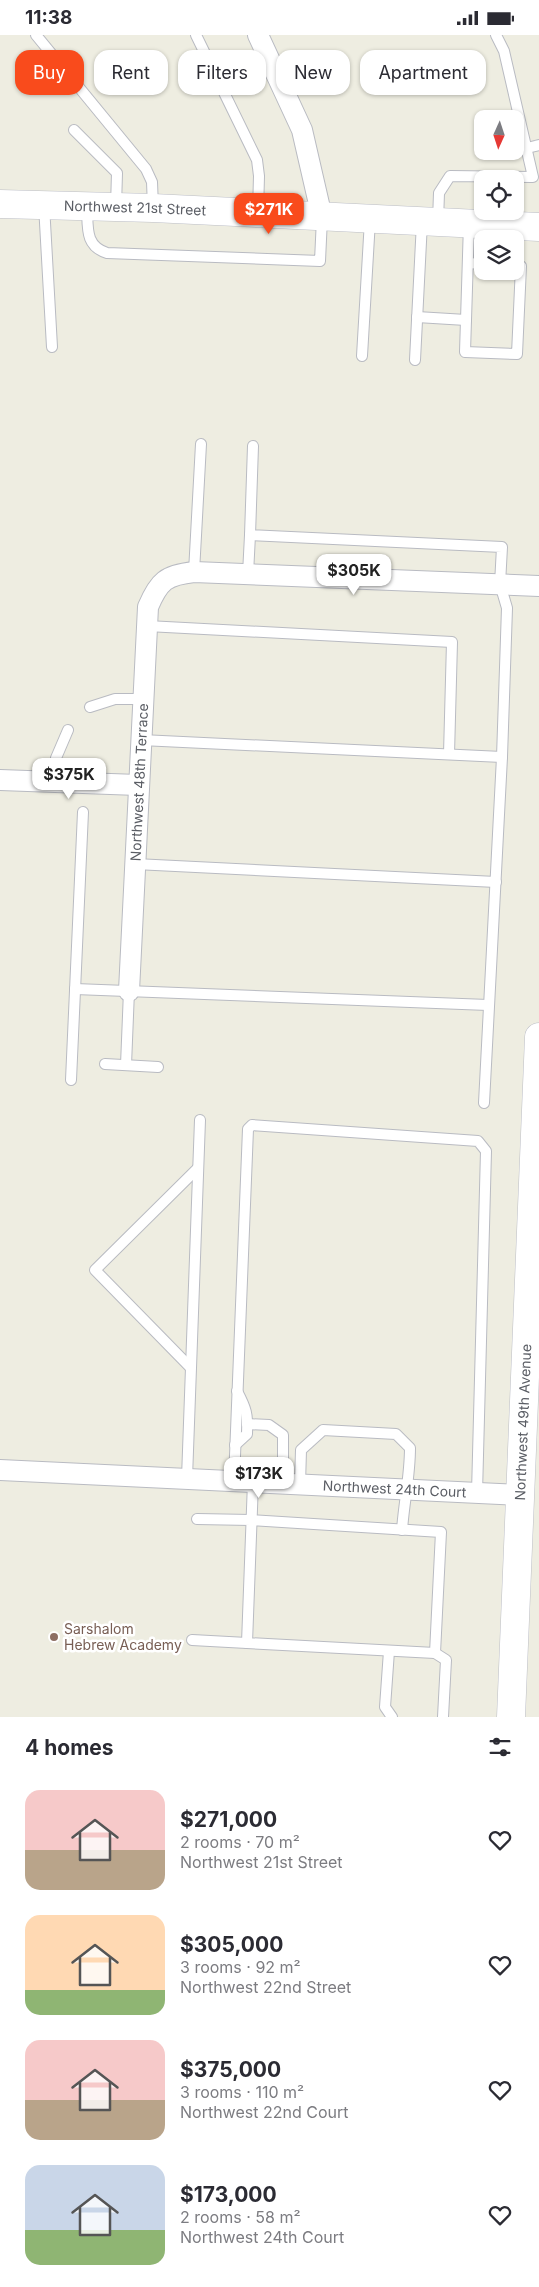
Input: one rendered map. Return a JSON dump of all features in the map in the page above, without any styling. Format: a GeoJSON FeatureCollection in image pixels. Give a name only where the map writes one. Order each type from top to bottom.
{"type":"FeatureCollection","features":[{"type":"Feature","properties":{"kind":"street"},"geometry":{"type":"LineString","coordinates":[[258,35],[302,130],[322,217]]}},
{"type":"Feature","properties":{"kind":"street","name":"Northwest 21st Street"},"geometry":{"type":"LineString","coordinates":[[0,204],[152,208],[469,223],[508,221],[539,227]]}},
{"type":"Feature","properties":{"kind":"street"},"geometry":{"type":"LineString","coordinates":[[194,572],[539,586]]}},
{"type":"Feature","properties":{"kind":"street","name":"Northwest 48th Terrace"},"geometry":{"type":"LineString","coordinates":[[129,991],[148,607],[164,579],[177,574],[194,572]]}},
{"type":"Feature","properties":{"kind":"street"},"geometry":{"type":"LineString","coordinates":[[0,780],[138,785]]}},
{"type":"Feature","properties":{"kind":"street","name":"Northwest 49th Avenue"},"geometry":{"type":"LineString","coordinates":[[511,1717],[519,1495],[532,1370],[539,1037]]}},
{"type":"Feature","properties":{"kind":"street","name":"Northwest 24th Court"},"geometry":{"type":"LineString","coordinates":[[0,1470],[187,1477],[519,1495]]}},
{"type":"Feature","properties":{"kind":"lane"},"geometry":{"type":"LineString","coordinates":[[36,35],[146,169],[152,182],[152,208]]}},
{"type":"Feature","properties":{"kind":"lane"},"geometry":{"type":"LineString","coordinates":[[196,35],[257,161],[259,175],[258,213]]}},
{"type":"Feature","properties":{"kind":"lane"},"geometry":{"type":"LineString","coordinates":[[496,35],[504,51],[533,177],[524,177]]}},
{"type":"Feature","properties":{"kind":"lane"},"geometry":{"type":"LineString","coordinates":[[74,130],[117,173],[116,207]]}},
{"type":"Feature","properties":{"kind":"lane"},"geometry":{"type":"LineString","coordinates":[[527,148],[539,145]]}},
{"type":"Feature","properties":{"kind":"lane"},"geometry":{"type":"LineString","coordinates":[[414,360],[417,317],[430,221],[439,193],[450,176],[474,177]]}},
{"type":"Feature","properties":{"kind":"lane"},"geometry":{"type":"LineString","coordinates":[[44,205],[52,347]]}},
{"type":"Feature","properties":{"kind":"lane"},"geometry":{"type":"LineString","coordinates":[[87,207],[88,236],[93,246],[107,253],[320,261],[322,217]]}},
{"type":"Feature","properties":{"kind":"lane"},"geometry":{"type":"LineString","coordinates":[[362,356],[370,219]]}},
{"type":"Feature","properties":{"kind":"lane"},"geometry":{"type":"LineString","coordinates":[[469,223],[465,351],[517,354],[520,280]]}},
{"type":"Feature","properties":{"kind":"lane"},"geometry":{"type":"LineString","coordinates":[[468,263],[474,263]]}},
{"type":"Feature","properties":{"kind":"lane"},"geometry":{"type":"LineString","coordinates":[[417,317],[466,320]]}},
{"type":"Feature","properties":{"kind":"lane"},"geometry":{"type":"LineString","coordinates":[[194,572],[201,444]]}},
{"type":"Feature","properties":{"kind":"lane"},"geometry":{"type":"LineString","coordinates":[[248,574],[253,446]]}},
{"type":"Feature","properties":{"kind":"lane"},"geometry":{"type":"LineString","coordinates":[[250,535],[502,547],[500,584],[507,608],[502,757],[484,1103]]}},
{"type":"Feature","properties":{"kind":"lane"},"geometry":{"type":"LineString","coordinates":[[147,625],[452,642],[449,754]]}},
{"type":"Feature","properties":{"kind":"lane"},"geometry":{"type":"LineString","coordinates":[[90,707],[115,699],[143,699]]}},
{"type":"Feature","properties":{"kind":"lane"},"geometry":{"type":"LineString","coordinates":[[54,782],[56,759],[68,729]]}},
{"type":"Feature","properties":{"kind":"lane"},"geometry":{"type":"LineString","coordinates":[[141,740],[502,757]]}},
{"type":"Feature","properties":{"kind":"lane"},"geometry":{"type":"LineString","coordinates":[[71,1080],[83,812]]}},
{"type":"Feature","properties":{"kind":"lane"},"geometry":{"type":"LineString","coordinates":[[135,864],[496,882]]}},
{"type":"Feature","properties":{"kind":"lane"},"geometry":{"type":"LineString","coordinates":[[75,989],[488,1005]]}},
{"type":"Feature","properties":{"kind":"lane"},"geometry":{"type":"LineString","coordinates":[[126,1065],[129,991]]}},
{"type":"Feature","properties":{"kind":"lane"},"geometry":{"type":"LineString","coordinates":[[104,1064],[158,1067]]}},
{"type":"Feature","properties":{"kind":"lane"},"geometry":{"type":"LineString","coordinates":[[187,1477],[200,1120]]}},
{"type":"Feature","properties":{"kind":"lane"},"geometry":{"type":"LineString","coordinates":[[247,1643],[251,1520],[235,1445],[248,1129],[252,1125],[478,1141],[486,1151],[477,1493]]}},
{"type":"Feature","properties":{"kind":"lane"},"geometry":{"type":"LineString","coordinates":[[190,1367],[95,1270],[198,1169]]}},
{"type":"Feature","properties":{"kind":"lane"},"geometry":{"type":"LineString","coordinates":[[235,1445],[247,1433],[248,1411],[237,1390]]}},
{"type":"Feature","properties":{"kind":"lane"},"geometry":{"type":"LineString","coordinates":[[247,1425],[269,1425],[283,1435],[291,1484]]}},
{"type":"Feature","properties":{"kind":"lane"},"geometry":{"type":"LineString","coordinates":[[291,1484],[301,1450],[323,1430],[396,1434],[410,1448],[410,1476],[406,1490],[402,1530]]}},
{"type":"Feature","properties":{"kind":"lane"},"geometry":{"type":"LineString","coordinates":[[197,1519],[251,1520],[441,1533],[435,1653]]}},
{"type":"Feature","properties":{"kind":"lane"},"geometry":{"type":"LineString","coordinates":[[192,1640],[435,1653],[446,1660],[443,1717]]}},
{"type":"Feature","properties":{"kind":"lane"},"geometry":{"type":"LineString","coordinates":[[389,1651],[385,1707],[392,1717]]}},
{"type":"Feature","properties":{"kind":"place","name":"Sarshalom Hebrew Academy"},"geometry":{"type":"Point","coordinates":[54,1637]}}]}
